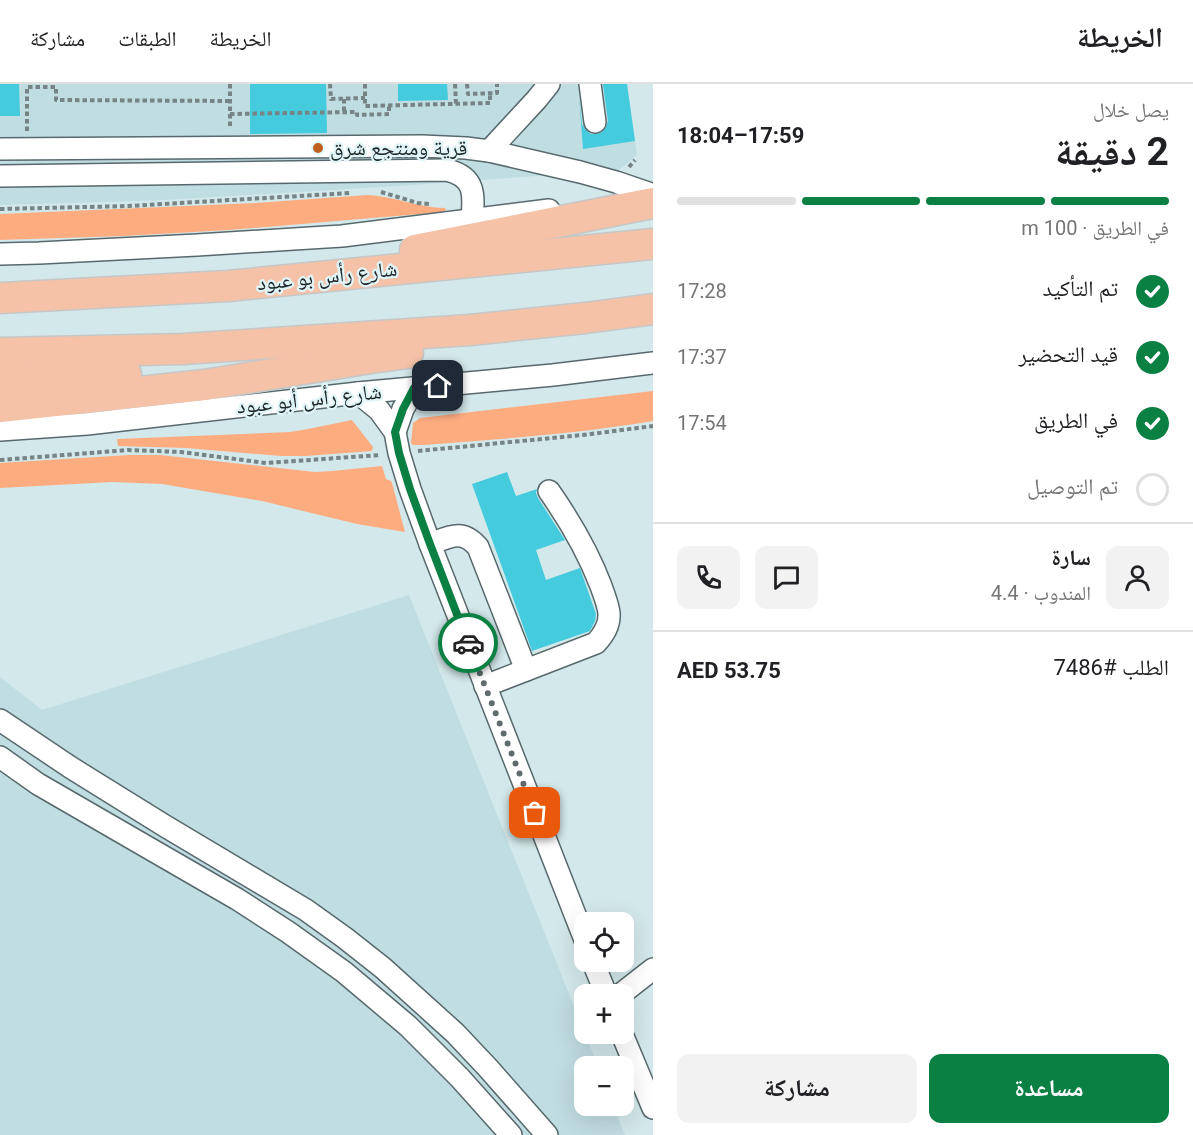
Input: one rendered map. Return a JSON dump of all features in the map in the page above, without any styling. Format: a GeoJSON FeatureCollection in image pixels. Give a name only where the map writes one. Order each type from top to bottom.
{"type":"FeatureCollection","features":[{"type":"Feature","properties":{"kind":"highway"},"geometry":{"type":"LineString","coordinates":[[228,286],[541,226],[652,196]]}},
{"type":"Feature","properties":{"kind":"highway","name":"شارع رأس بو عبود"},"geometry":{"type":"LineString","coordinates":[[0,298],[228,286],[653,244]]}},
{"type":"Feature","properties":{"kind":"highway"},"geometry":{"type":"LineString","coordinates":[[0,353],[183,349],[470,330],[653,309]]}},
{"type":"Feature","properties":{"kind":"highway"},"geometry":{"type":"LineString","coordinates":[[0,407],[204,385],[413,352],[470,330]]}},
{"type":"Feature","properties":{"kind":"highway"},"geometry":{"type":"LineString","coordinates":[[0,382],[371,357]]}},
{"type":"Feature","properties":{"kind":"street"},"geometry":{"type":"LineString","coordinates":[[489,151],[549,84]]}},
{"type":"Feature","properties":{"kind":"street"},"geometry":{"type":"LineString","coordinates":[[590,84],[595,122]]}},
{"type":"Feature","properties":{"kind":"street"},"geometry":{"type":"LineString","coordinates":[[0,149],[422,146],[466,148],[489,151],[616,182],[652,196]]}},
{"type":"Feature","properties":{"kind":"street"},"geometry":{"type":"LineString","coordinates":[[230,148],[231,173]]}},
{"type":"Feature","properties":{"kind":"street"},"geometry":{"type":"LineString","coordinates":[[0,176],[447,170],[458,172],[468,181],[474,200],[472,220]]}},
{"type":"Feature","properties":{"kind":"street"},"geometry":{"type":"LineString","coordinates":[[0,254],[342,236],[652,196]]}},
{"type":"Feature","properties":{"kind":"street","name":"شارع رأس أبو عبود"},"geometry":{"type":"LineString","coordinates":[[0,430],[87,424],[653,363]]}},
{"type":"Feature","properties":{"kind":"street"},"geometry":{"type":"LineString","coordinates":[[395,432],[414,388]]}},
{"type":"Feature","properties":{"kind":"street"},"geometry":{"type":"LineString","coordinates":[[358,393],[379,410],[395,432],[410,489],[430,544],[574,912]]}},
{"type":"Feature","properties":{"kind":"street"},"geometry":{"type":"LineString","coordinates":[[485,686],[596,643],[606,630],[609,621],[607,604],[586,551],[549,491]]}},
{"type":"Feature","properties":{"kind":"street"},"geometry":{"type":"LineString","coordinates":[[430,544],[456,535],[465,536],[478,547],[526,670]]}},
{"type":"Feature","properties":{"kind":"street"},"geometry":{"type":"LineString","coordinates":[[0,720],[165,826],[306,910],[345,938],[455,1032],[547,1135]]}},
{"type":"Feature","properties":{"kind":"street"},"geometry":{"type":"LineString","coordinates":[[0,758],[38,784],[237,899],[344,972],[408,1026],[460,1078],[511,1135]]}},
{"type":"Feature","properties":{"kind":"street"},"geometry":{"type":"LineString","coordinates":[[634,984],[653,969]]}},
{"type":"Feature","properties":{"kind":"street"},"geometry":{"type":"LineString","coordinates":[[626,1044],[653,1108]]}},
{"type":"Feature","properties":{"kind":"path"},"geometry":{"type":"LineString","coordinates":[[230,84],[230,148]]}},
{"type":"Feature","properties":{"kind":"path"},"geometry":{"type":"LineString","coordinates":[[330,84],[331,99],[365,98]]}},
{"type":"Feature","properties":{"kind":"path"},"geometry":{"type":"LineString","coordinates":[[364,84],[365,106],[490,103],[490,93]]}},
{"type":"Feature","properties":{"kind":"path"},"geometry":{"type":"LineString","coordinates":[[456,84],[456,104]]}},
{"type":"Feature","properties":{"kind":"path"},"geometry":{"type":"LineString","coordinates":[[467,84],[468,94],[497,93],[497,84]]}},
{"type":"Feature","properties":{"kind":"path"},"geometry":{"type":"LineString","coordinates":[[27,149],[27,87],[56,87],[56,100],[230,101]]}},
{"type":"Feature","properties":{"kind":"path"},"geometry":{"type":"LineString","coordinates":[[344,99],[345,112]]}},
{"type":"Feature","properties":{"kind":"path"},"geometry":{"type":"LineString","coordinates":[[230,114],[345,112],[357,112],[357,115],[389,114],[389,105]]}},
{"type":"Feature","properties":{"kind":"path"},"geometry":{"type":"LineString","coordinates":[[616,182],[635,160]]}},
{"type":"Feature","properties":{"kind":"path"},"geometry":{"type":"LineString","coordinates":[[376,192],[438,205]]}},
{"type":"Feature","properties":{"kind":"path"},"geometry":{"type":"LineString","coordinates":[[0,209],[139,205],[353,193]]}},
{"type":"Feature","properties":{"kind":"path"},"geometry":{"type":"LineString","coordinates":[[0,460],[128,450],[181,452],[266,463],[399,453],[653,426]]}},
{"type":"Feature","properties":{"kind":"shaded area","name":"قرية ومنتجع شرق"},"geometry":{"type":"Polygon","coordinates":[[[0,84],[627,84],[637,155],[619,170],[166,200],[0,205],[0,84]]]}},
{"type":"Feature","properties":{"kind":"shaded area"},"geometry":{"type":"Polygon","coordinates":[[[367,195],[446,210],[444,212],[229,230],[0,240],[0,214],[255,203],[367,195]]]}},
{"type":"Feature","properties":{"kind":"shaded area"},"geometry":{"type":"Polygon","coordinates":[[[653,391],[653,421],[538,436],[424,445],[411,443],[413,423],[420,418],[653,391]]]}},
{"type":"Feature","properties":{"kind":"shaded area"},"geometry":{"type":"Polygon","coordinates":[[[352,420],[373,447],[372,451],[281,456],[186,448],[118,446],[117,439],[290,432],[352,420]]]}},
{"type":"Feature","properties":{"kind":"shaded area"},"geometry":{"type":"Polygon","coordinates":[[[160,455],[315,472],[382,466],[386,479],[392,483],[405,532],[357,524],[262,501],[162,484],[112,482],[0,488],[0,463],[160,455]]]}},
{"type":"Feature","properties":{"kind":"shaded area"},"geometry":{"type":"Polygon","coordinates":[[[409,595],[574,1006],[574,1044],[589,1044],[594,1056],[574,1056],[574,1116],[617,1116],[625,1135],[0,1135],[0,677],[42,710],[409,595]]]}},
{"type":"Feature","properties":{"kind":"building"},"geometry":{"type":"Polygon","coordinates":[[[0,84],[19,84],[20,116],[0,116],[0,84]]]}},
{"type":"Feature","properties":{"kind":"building"},"geometry":{"type":"Polygon","coordinates":[[[250,84],[326,84],[327,133],[250,134],[250,84]]]}},
{"type":"Feature","properties":{"kind":"building"},"geometry":{"type":"Polygon","coordinates":[[[398,84],[447,84],[448,100],[398,101],[398,84]]]}},
{"type":"Feature","properties":{"kind":"building"},"geometry":{"type":"Polygon","coordinates":[[[603,84],[627,84],[635,141],[583,149],[579,96],[582,124],[585,129],[591,134],[602,132],[608,121],[603,84]]]}},
{"type":"Feature","properties":{"kind":"building"},"geometry":{"type":"Polygon","coordinates":[[[507,472],[516,496],[537,489],[538,498],[565,540],[536,550],[546,580],[580,568],[596,614],[590,631],[532,651],[472,484],[507,472]]]}},
{"type":"Feature","properties":{"kind":"way so far"},"geometry":{"type":"LineString","coordinates":[[468,643],[535,813]]}},
{"type":"Feature","properties":{"kind":"place","name":"قرية ومنتجع شرق"},"geometry":{"type":"Point","coordinates":[318,148]}},
{"type":"Feature","properties":{"kind":"route"},"geometry":{"type":"LineString","coordinates":[[438,386],[414,388],[395,432],[410,489],[468,643]]}}]}
